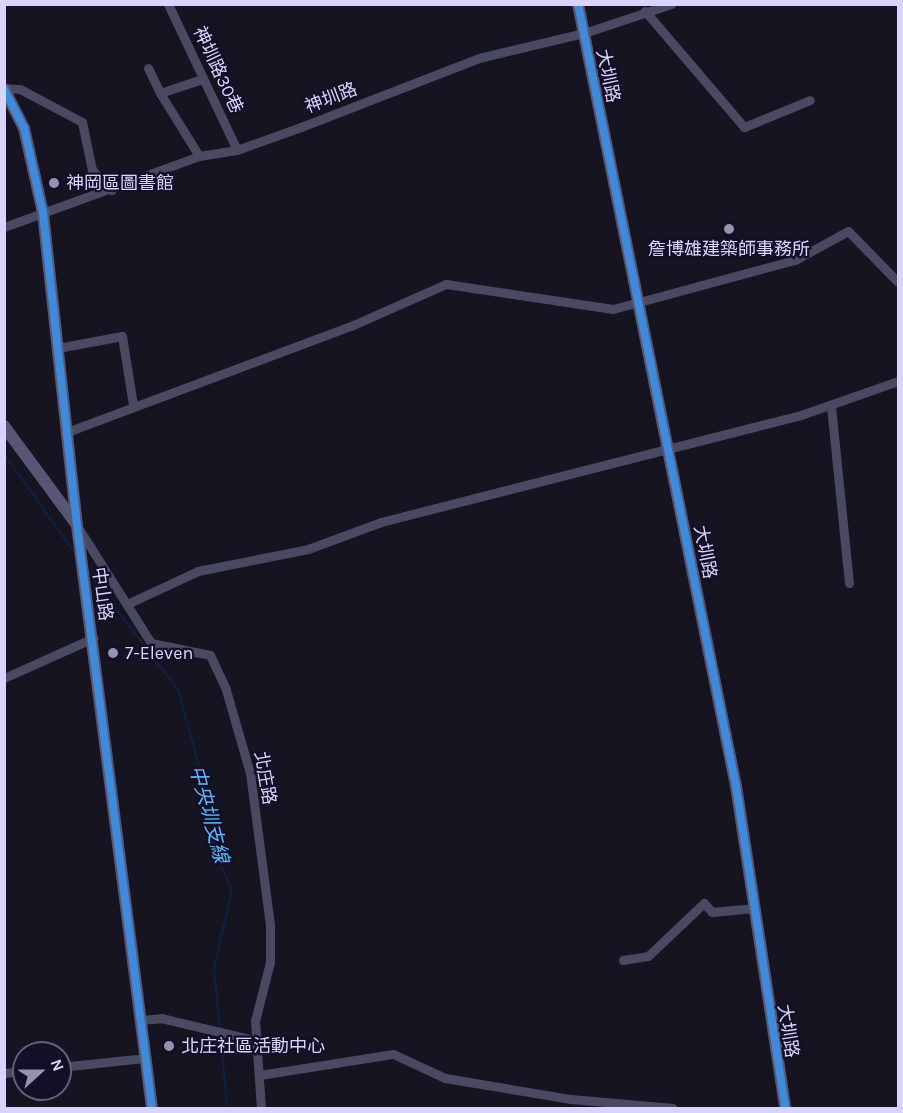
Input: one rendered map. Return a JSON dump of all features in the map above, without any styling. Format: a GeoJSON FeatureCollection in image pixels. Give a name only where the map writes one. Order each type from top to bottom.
{"type":"FeatureCollection","features":[{"type":"Feature","properties":{"kind":"street","name":"神圳路30巷"},"geometry":{"type":"LineString","coordinates":[[168,4],[237,150]]}},
{"type":"Feature","properties":{"kind":"street","name":"大圳路"},"geometry":{"type":"LineString","coordinates":[[578,4],[641,304],[668,446],[754,908],[785,1108]]}},
{"type":"Feature","properties":{"kind":"street","name":"神圳路"},"geometry":{"type":"LineString","coordinates":[[4,227],[111,190],[199,156],[237,150],[479,58],[584,33],[671,4]]}},
{"type":"Feature","properties":{"kind":"street"},"geometry":{"type":"LineString","coordinates":[[645,11],[741,126],[810,100]]}},
{"type":"Feature","properties":{"kind":"street"},"geometry":{"type":"LineString","coordinates":[[148,68],[160,93],[199,156]]}},
{"type":"Feature","properties":{"kind":"street"},"geometry":{"type":"LineString","coordinates":[[160,93],[202,79]]}},
{"type":"Feature","properties":{"kind":"street"},"geometry":{"type":"LineString","coordinates":[[4,89],[20,89],[69,118],[82,122],[92,170],[111,190]]}},
{"type":"Feature","properties":{"kind":"street","name":"中山路"},"geometry":{"type":"LineString","coordinates":[[4,89],[24,128],[43,213],[77,526],[153,1108]]}},
{"type":"Feature","properties":{"kind":"street"},"geometry":{"type":"LineString","coordinates":[[67,432],[133,405],[351,326],[446,284],[550,295],[613,309],[641,304],[817,252],[848,231],[898,282]]}},
{"type":"Feature","properties":{"kind":"street"},"geometry":{"type":"LineString","coordinates":[[58,348],[122,336],[133,405]]}},
{"type":"Feature","properties":{"kind":"street"},"geometry":{"type":"LineString","coordinates":[[128,604],[198,571],[308,549],[381,522],[590,472],[668,446],[831,406],[898,381]]}},
{"type":"Feature","properties":{"kind":"street"},"geometry":{"type":"LineString","coordinates":[[831,406],[849,583]]}},
{"type":"Feature","properties":{"kind":"street"},"geometry":{"type":"LineString","coordinates":[[4,426],[77,526]]}},
{"type":"Feature","properties":{"kind":"street","name":"北庄路"},"geometry":{"type":"LineString","coordinates":[[77,526],[151,643],[210,655],[226,690],[250,773],[270,924],[270,962],[256,1008],[261,1108]]}},
{"type":"Feature","properties":{"kind":"street"},"geometry":{"type":"LineString","coordinates":[[4,678],[93,638]]}},
{"type":"Feature","properties":{"kind":"street"},"geometry":{"type":"LineString","coordinates":[[623,960],[648,956],[704,903],[712,912],[754,908]]}},
{"type":"Feature","properties":{"kind":"street"},"geometry":{"type":"LineString","coordinates":[[140,1020],[161,1018],[258,1041]]}},
{"type":"Feature","properties":{"kind":"street"},"geometry":{"type":"LineString","coordinates":[[260,1075],[393,1054],[446,1078],[571,1099],[673,1108]]}},
{"type":"Feature","properties":{"kind":"street"},"geometry":{"type":"LineString","coordinates":[[72,1066],[145,1058]]}},
{"type":"Feature","properties":{"kind":"waterway","name":"中央圳支線"},"geometry":{"type":"LineString","coordinates":[[4,454],[75,553]]}},
{"type":"Feature","properties":{"kind":"waterway","name":"中央圳支線"},"geometry":{"type":"LineString","coordinates":[[95,581],[178,690],[211,809],[215,850],[232,891],[214,968],[220,1028]]}},
{"type":"Feature","properties":{"kind":"waterway","name":"中央圳支線"},"geometry":{"type":"LineString","coordinates":[[221,1037],[227,1108]]}},
{"type":"Feature","properties":{"kind":"cycle path"},"geometry":{"type":"LineString","coordinates":[[578,4],[736,786],[785,1108]]}},
{"type":"Feature","properties":{"kind":"cycle path"},"geometry":{"type":"LineString","coordinates":[[4,89],[24,128],[43,213],[77,526],[152,1108]]}},
{"type":"Feature","properties":{"kind":"place","name":"神岡區圖書館"},"geometry":{"type":"Point","coordinates":[54,183]}},
{"type":"Feature","properties":{"kind":"place","name":"詹博雄建築師事務所"},"geometry":{"type":"Point","coordinates":[729,229]}},
{"type":"Feature","properties":{"kind":"place","name":"7-Eleven"},"geometry":{"type":"Point","coordinates":[113,653]}},
{"type":"Feature","properties":{"kind":"place","name":"北庄社區活動中心"},"geometry":{"type":"Point","coordinates":[169,1046]}}]}
